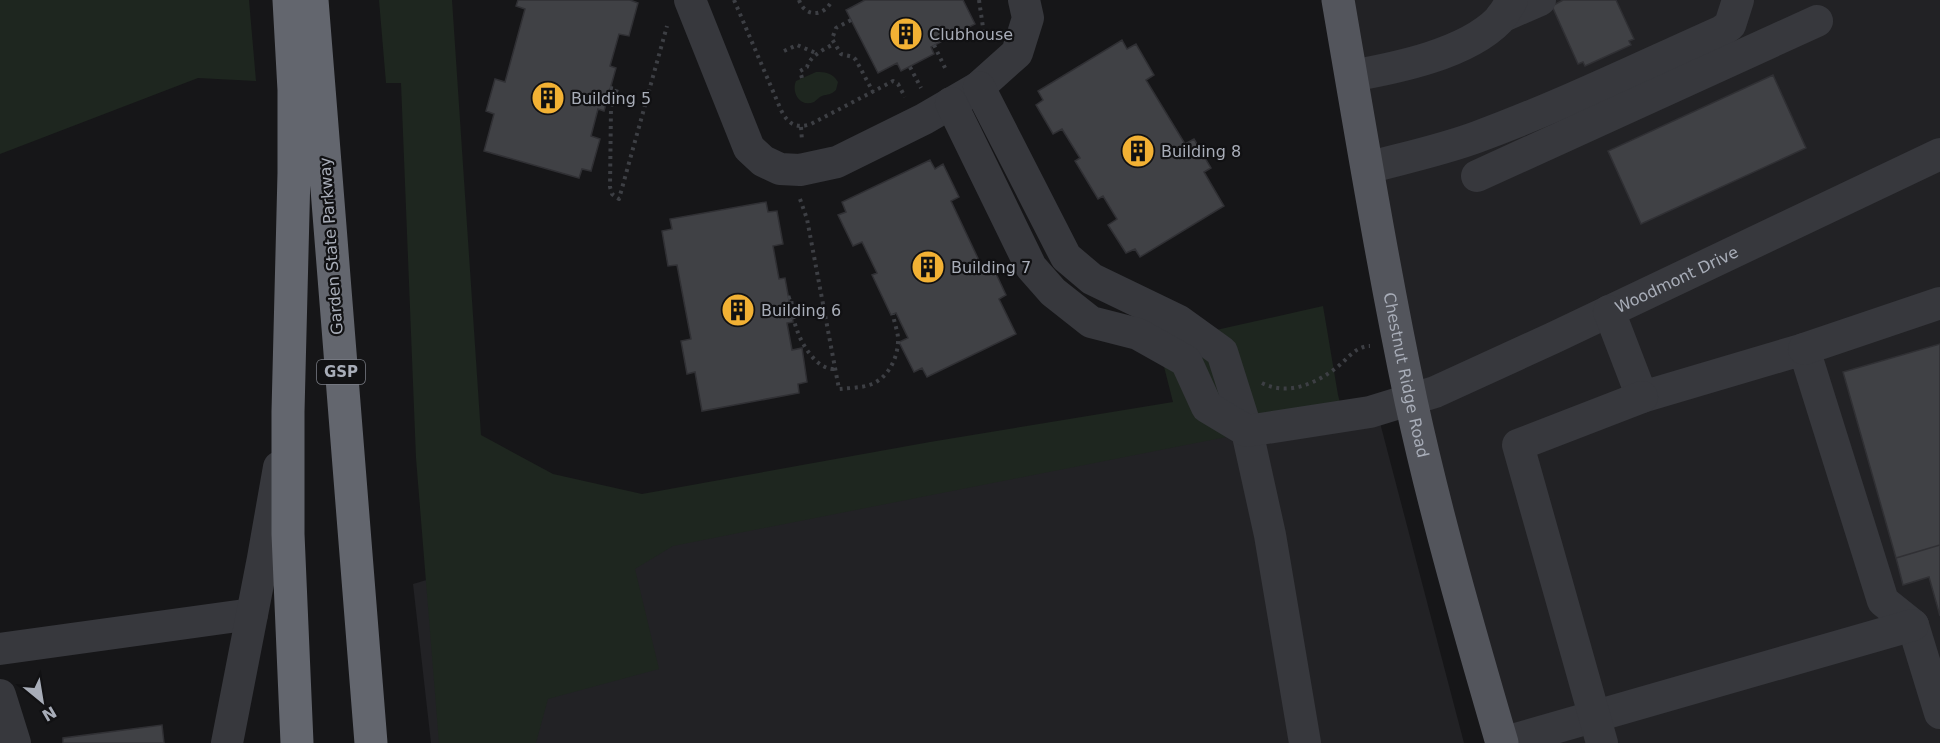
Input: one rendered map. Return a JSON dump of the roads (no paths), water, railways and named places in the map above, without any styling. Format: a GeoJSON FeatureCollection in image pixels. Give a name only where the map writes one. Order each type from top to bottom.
{"type":"FeatureCollection","features":[{"type":"Feature","properties":{"kind":"highway"},"geometry":{"type":"LineString","coordinates":[[289,0],[294,90],[294,173],[288,412],[288,534],[297,743]]}},
{"type":"Feature","properties":{"kind":"highway","name":"Garden State Parkway"},"geometry":{"type":"LineString","coordinates":[[312,0],[371,743]]}},
{"type":"Feature","properties":{"kind":"main road","name":"Chestnut Ridge Road"},"geometry":{"type":"LineString","coordinates":[[1338,0],[1411,400],[1451,561],[1502,743]]}},
{"type":"Feature","properties":{"kind":"street"},"geometry":{"type":"LineString","coordinates":[[690,0],[749,148],[763,161],[780,169],[800,170],[837,162],[924,119],[960,88],[1017,53],[1028,18],[1024,0]]}},
{"type":"Feature","properties":{"kind":"street"},"geometry":{"type":"LineString","coordinates":[[1351,76],[1405,66],[1449,50],[1486,31],[1507,9],[1540,0]]}},
{"type":"Feature","properties":{"kind":"street"},"geometry":{"type":"LineString","coordinates":[[1367,168],[1477,137],[1565,101],[1722,31],[1730,25],[1738,0]]}},
{"type":"Feature","properties":{"kind":"street"},"geometry":{"type":"LineString","coordinates":[[1477,176],[1817,21]]}},
{"type":"Feature","properties":{"kind":"street"},"geometry":{"type":"LineString","coordinates":[[960,88],[1066,257],[1092,279],[1179,321],[1221,352],[1246,431],[1270,535],[1305,743]]}},
{"type":"Feature","properties":{"kind":"street","name":"Woodmont Drive"},"geometry":{"type":"LineString","coordinates":[[1246,431],[1370,412],[1435,392],[1940,154]]}},
{"type":"Feature","properties":{"kind":"street"},"geometry":{"type":"LineString","coordinates":[[1598,730],[1518,445],[1642,397],[1804,349],[1940,303]]}},
{"type":"Feature","properties":{"kind":"street"},"geometry":{"type":"LineString","coordinates":[[1609,311],[1642,397]]}},
{"type":"Feature","properties":{"kind":"street"},"geometry":{"type":"LineString","coordinates":[[1804,349],[1883,601],[1912,625],[1940,713]]}},
{"type":"Feature","properties":{"kind":"street"},"geometry":{"type":"LineString","coordinates":[[227,743],[288,412]]}},
{"type":"Feature","properties":{"kind":"street"},"geometry":{"type":"LineString","coordinates":[[0,649],[252,614]]}},
{"type":"Feature","properties":{"kind":"street"},"geometry":{"type":"LineString","coordinates":[[1502,743],[1598,730],[1912,625]]}},
{"type":"Feature","properties":{"kind":"street"},"geometry":{"type":"LineString","coordinates":[[0,695],[15,743]]}},
{"type":"Feature","properties":{"kind":"place","name":"Clubhouse"},"geometry":{"type":"Point","coordinates":[906,34]}},
{"type":"Feature","properties":{"kind":"place","name":"Building 5"},"geometry":{"type":"Point","coordinates":[548,98]}},
{"type":"Feature","properties":{"kind":"place","name":"Building 8"},"geometry":{"type":"Point","coordinates":[1138,151]}},
{"type":"Feature","properties":{"kind":"place","name":"Building 7"},"geometry":{"type":"Point","coordinates":[928,267]}},
{"type":"Feature","properties":{"kind":"place","name":"Building 6"},"geometry":{"type":"Point","coordinates":[738,310]}}]}
